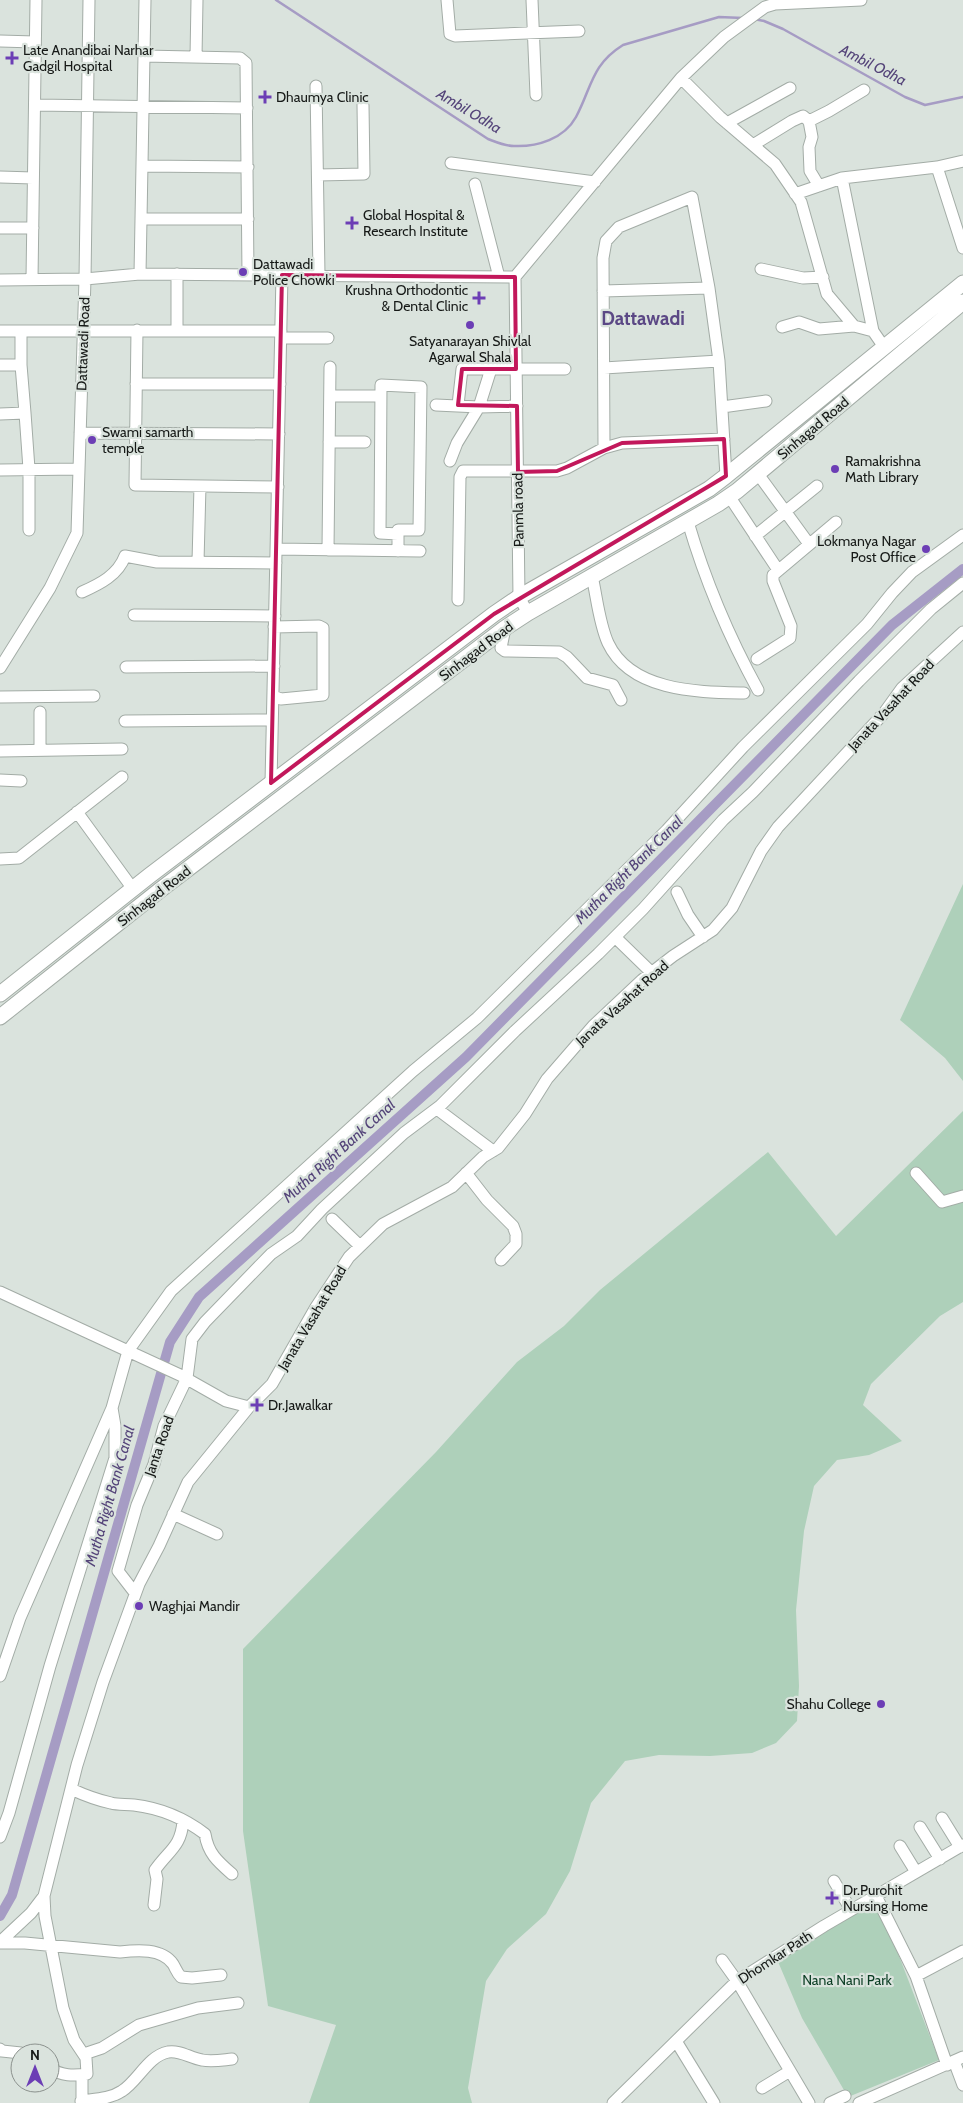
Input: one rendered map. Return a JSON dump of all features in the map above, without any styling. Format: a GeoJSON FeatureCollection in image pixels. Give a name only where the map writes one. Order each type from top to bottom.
{"type":"FeatureCollection","features":[{"type":"Feature","properties":{"kind":"main road","name":"Sinhagad Road"},"geometry":{"type":"LineString","coordinates":[[0,994],[133,889],[494,614],[519,597],[709,489],[963,283]]}},
{"type":"Feature","properties":{"kind":"main road","name":"Sinhagad Road"},"geometry":{"type":"LineString","coordinates":[[0,1017],[160,890],[504,628],[688,522],[729,496],[758,474],[963,302]]}},
{"type":"Feature","properties":{"kind":"main road"},"geometry":{"type":"LineString","coordinates":[[872,357],[883,369]]}},
{"type":"Feature","properties":{"kind":"street"},"geometry":{"type":"LineString","coordinates":[[32,280],[36,0]]}},
{"type":"Feature","properties":{"kind":"street","name":"Dattawadi Road"},"geometry":{"type":"LineString","coordinates":[[0,668],[50,588],[77,533],[85,279],[89,0]]}},
{"type":"Feature","properties":{"kind":"street"},"geometry":{"type":"LineString","coordinates":[[140,274],[145,0]]}},
{"type":"Feature","properties":{"kind":"street"},"geometry":{"type":"LineString","coordinates":[[196,57],[197,0]]}},
{"type":"Feature","properties":{"kind":"street"},"geometry":{"type":"LineString","coordinates":[[447,0],[448,28],[450,34],[455,36],[579,31]]}},
{"type":"Feature","properties":{"kind":"street"},"geometry":{"type":"LineString","coordinates":[[532,0],[536,95]]}},
{"type":"Feature","properties":{"kind":"street"},"geometry":{"type":"LineString","coordinates":[[0,280],[85,279],[140,274],[515,277],[681,78],[724,37],[766,8],[775,4],[861,0]]}},
{"type":"Feature","properties":{"kind":"street"},"geometry":{"type":"LineString","coordinates":[[0,41],[35,42]]}},
{"type":"Feature","properties":{"kind":"street"},"geometry":{"type":"LineString","coordinates":[[144,56],[244,60],[246,63],[248,275]]}},
{"type":"Feature","properties":{"kind":"street"},"geometry":{"type":"LineString","coordinates":[[681,78],[775,164],[796,194],[801,202],[827,294],[854,326]]}},
{"type":"Feature","properties":{"kind":"street"},"geometry":{"type":"LineString","coordinates":[[316,86],[319,275]]}},
{"type":"Feature","properties":{"kind":"street"},"geometry":{"type":"LineString","coordinates":[[728,123],[790,88]]}},
{"type":"Feature","properties":{"kind":"street"},"geometry":{"type":"LineString","coordinates":[[809,120],[829,111],[864,90]]}},
{"type":"Feature","properties":{"kind":"street"},"geometry":{"type":"LineString","coordinates":[[34,104],[247,108]]}},
{"type":"Feature","properties":{"kind":"street"},"geometry":{"type":"LineString","coordinates":[[318,175],[364,174],[363,105]]}},
{"type":"Feature","properties":{"kind":"street"},"geometry":{"type":"LineString","coordinates":[[753,145],[803,116],[809,120],[812,137],[809,147],[810,171],[819,186]]}},
{"type":"Feature","properties":{"kind":"street"},"geometry":{"type":"LineString","coordinates":[[796,194],[842,178],[937,167],[963,161]]}},
{"type":"Feature","properties":{"kind":"street"},"geometry":{"type":"LineString","coordinates":[[451,163],[595,182]]}},
{"type":"Feature","properties":{"kind":"street"},"geometry":{"type":"LineString","coordinates":[[142,166],[248,167]]}},
{"type":"Feature","properties":{"kind":"street"},"geometry":{"type":"LineString","coordinates":[[937,167],[963,248]]}},
{"type":"Feature","properties":{"kind":"street"},"geometry":{"type":"LineString","coordinates":[[0,177],[33,178]]}},
{"type":"Feature","properties":{"kind":"street"},"geometry":{"type":"LineString","coordinates":[[842,178],[873,331],[884,347]]}},
{"type":"Feature","properties":{"kind":"street"},"geometry":{"type":"LineString","coordinates":[[475,184],[500,277]]}},
{"type":"Feature","properties":{"kind":"street"},"geometry":{"type":"LineString","coordinates":[[604,448],[603,258],[606,241],[619,228],[692,197],[709,288],[719,361],[726,476]]}},
{"type":"Feature","properties":{"kind":"street"},"geometry":{"type":"LineString","coordinates":[[141,219],[248,219]]}},
{"type":"Feature","properties":{"kind":"street"},"geometry":{"type":"LineString","coordinates":[[0,228],[33,228]]}},
{"type":"Feature","properties":{"kind":"street"},"geometry":{"type":"LineString","coordinates":[[761,269],[803,278],[823,277]]}},
{"type":"Feature","properties":{"kind":"street"},"geometry":{"type":"LineString","coordinates":[[177,274],[177,330]]}},
{"type":"Feature","properties":{"kind":"street"},"geometry":{"type":"LineString","coordinates":[[271,783],[282,275]]}},
{"type":"Feature","properties":{"kind":"street","name":"Panmla road"},"geometry":{"type":"LineString","coordinates":[[515,277],[519,597],[528,613]]}},
{"type":"Feature","properties":{"kind":"street"},"geometry":{"type":"LineString","coordinates":[[603,291],[709,288]]}},
{"type":"Feature","properties":{"kind":"street"},"geometry":{"type":"LineString","coordinates":[[782,327],[799,322],[819,329],[854,326],[873,331]]}},
{"type":"Feature","properties":{"kind":"street"},"geometry":{"type":"LineString","coordinates":[[21,330],[29,530]]}},
{"type":"Feature","properties":{"kind":"street"},"geometry":{"type":"LineString","coordinates":[[137,330],[135,485],[278,487]]}},
{"type":"Feature","properties":{"kind":"street"},"geometry":{"type":"LineString","coordinates":[[0,331],[177,330],[281,334],[328,338]]}},
{"type":"Feature","properties":{"kind":"street"},"geometry":{"type":"LineString","coordinates":[[604,368],[719,361]]}},
{"type":"Feature","properties":{"kind":"street"},"geometry":{"type":"LineString","coordinates":[[0,365],[21,365]]}},
{"type":"Feature","properties":{"kind":"street"},"geometry":{"type":"LineString","coordinates":[[328,550],[330,367]]}},
{"type":"Feature","properties":{"kind":"street"},"geometry":{"type":"LineString","coordinates":[[458,405],[462,369],[565,369]]}},
{"type":"Feature","properties":{"kind":"street"},"geometry":{"type":"LineString","coordinates":[[450,461],[457,443],[479,407],[491,369]]}},
{"type":"Feature","properties":{"kind":"street"},"geometry":{"type":"LineString","coordinates":[[136,384],[280,384]]}},
{"type":"Feature","properties":{"kind":"street"},"geometry":{"type":"LineString","coordinates":[[398,534],[380,533],[382,385],[421,387],[419,530],[398,530],[398,534],[398,551]]}},
{"type":"Feature","properties":{"kind":"street"},"geometry":{"type":"LineString","coordinates":[[330,396],[377,396]]}},
{"type":"Feature","properties":{"kind":"street"},"geometry":{"type":"LineString","coordinates":[[722,406],[766,400]]}},
{"type":"Feature","properties":{"kind":"street"},"geometry":{"type":"LineString","coordinates":[[436,405],[517,406]]}},
{"type":"Feature","properties":{"kind":"street"},"geometry":{"type":"LineString","coordinates":[[0,414],[25,413]]}},
{"type":"Feature","properties":{"kind":"street"},"geometry":{"type":"LineString","coordinates":[[80,433],[279,434]]}},
{"type":"Feature","properties":{"kind":"street"},"geometry":{"type":"LineString","coordinates":[[458,600],[460,473],[463,471],[557,471],[567,468],[604,448],[622,443],[724,439]]}},
{"type":"Feature","properties":{"kind":"street"},"geometry":{"type":"LineString","coordinates":[[329,442],[365,442]]}},
{"type":"Feature","properties":{"kind":"street"},"geometry":{"type":"LineString","coordinates":[[0,470],[79,469]]}},
{"type":"Feature","properties":{"kind":"street"},"geometry":{"type":"LineString","coordinates":[[758,474],[809,544]]}},
{"type":"Feature","properties":{"kind":"street"},"geometry":{"type":"LineString","coordinates":[[198,562],[200,486]]}},
{"type":"Feature","properties":{"kind":"street"},"geometry":{"type":"LineString","coordinates":[[755,536],[817,486]]}},
{"type":"Feature","properties":{"kind":"street"},"geometry":{"type":"LineString","coordinates":[[729,496],[778,570]]}},
{"type":"Feature","properties":{"kind":"street"},"geometry":{"type":"LineString","coordinates":[[688,522],[696,549],[736,651],[758,690]]}},
{"type":"Feature","properties":{"kind":"street"},"geometry":{"type":"LineString","coordinates":[[757,659],[790,638],[791,626],[773,581],[773,575],[836,522]]}},
{"type":"Feature","properties":{"kind":"street"},"geometry":{"type":"LineString","coordinates":[[0,1676],[20,1618],[112,1408],[132,1352],[171,1291],[405,1078],[477,1018],[667,830],[743,747],[867,624],[912,572],[963,535]]}},
{"type":"Feature","properties":{"kind":"street"},"geometry":{"type":"LineString","coordinates":[[276,549],[420,551]]}},
{"type":"Feature","properties":{"kind":"street"},"geometry":{"type":"LineString","coordinates":[[82,592],[102,583],[116,571],[125,556],[158,562],[276,564]]}},
{"type":"Feature","properties":{"kind":"street"},"geometry":{"type":"LineString","coordinates":[[592,576],[604,633],[609,645],[620,660],[632,670],[660,684],[676,689],[744,693]]}},
{"type":"Feature","properties":{"kind":"street"},"geometry":{"type":"LineString","coordinates":[[183,1377],[192,1339],[221,1303],[271,1254],[297,1236],[322,1209],[404,1133],[437,1109],[515,1031],[615,937],[722,820],[753,792],[931,609],[963,583]]}},
{"type":"Feature","properties":{"kind":"street"},"geometry":{"type":"LineString","coordinates":[[134,615],[275,621],[319,626],[322,628],[322,695],[281,699],[273,696]]}},
{"type":"Feature","properties":{"kind":"street"},"geometry":{"type":"LineString","coordinates":[[504,628],[501,648],[505,651],[559,652],[567,657],[587,678],[613,685],[621,700]]}},
{"type":"Feature","properties":{"kind":"street","name":"Janata Vasahat Road"},"geometry":{"type":"LineString","coordinates":[[44,1896],[71,1789],[103,1682],[135,1593],[188,1482],[249,1407],[272,1384],[331,1282],[349,1257],[383,1224],[452,1186],[483,1157],[498,1148],[525,1114],[547,1079],[593,1026],[652,973],[713,930],[732,908],[761,851],[778,826],[871,727],[902,688],[963,632]]}},
{"type":"Feature","properties":{"kind":"street"},"geometry":{"type":"LineString","coordinates":[[126,667],[274,666]]}},
{"type":"Feature","properties":{"kind":"street"},"geometry":{"type":"LineString","coordinates":[[0,698],[94,696]]}},
{"type":"Feature","properties":{"kind":"street"},"geometry":{"type":"LineString","coordinates":[[40,712],[40,750]]}},
{"type":"Feature","properties":{"kind":"street"},"geometry":{"type":"LineString","coordinates":[[125,722],[272,720]]}},
{"type":"Feature","properties":{"kind":"street"},"geometry":{"type":"LineString","coordinates":[[0,751],[122,749]]}},
{"type":"Feature","properties":{"kind":"street"},"geometry":{"type":"LineString","coordinates":[[0,858],[19,858],[122,778]]}},
{"type":"Feature","properties":{"kind":"street"},"geometry":{"type":"LineString","coordinates":[[0,780],[21,781]]}},
{"type":"Feature","properties":{"kind":"street"},"geometry":{"type":"LineString","coordinates":[[77,812],[133,889]]}},
{"type":"Feature","properties":{"kind":"street"},"geometry":{"type":"LineString","coordinates":[[678,892],[688,915],[703,936]]}},
{"type":"Feature","properties":{"kind":"street"},"geometry":{"type":"LineString","coordinates":[[615,937],[652,973]]}},
{"type":"Feature","properties":{"kind":"street"},"geometry":{"type":"LineString","coordinates":[[437,1109],[494,1150]]}},
{"type":"Feature","properties":{"kind":"street"},"geometry":{"type":"LineString","coordinates":[[466,1173],[487,1200],[513,1226],[516,1234],[516,1244],[501,1260]]}},
{"type":"Feature","properties":{"kind":"street"},"geometry":{"type":"LineString","coordinates":[[916,1173],[942,1202],[963,1196]]}},
{"type":"Feature","properties":{"kind":"street"},"geometry":{"type":"LineString","coordinates":[[332,1219],[360,1246]]}},
{"type":"Feature","properties":{"kind":"street"},"geometry":{"type":"LineString","coordinates":[[0,1292],[132,1352],[226,1400],[249,1407]]}},
{"type":"Feature","properties":{"kind":"street","name":"Janta Road"},"geometry":{"type":"LineString","coordinates":[[135,1593],[118,1572],[137,1505],[154,1464],[164,1426],[183,1377]]}},
{"type":"Feature","properties":{"kind":"street"},"geometry":{"type":"LineString","coordinates":[[0,1837],[9,1813],[50,1666],[115,1458],[115,1426],[112,1408]]}},
{"type":"Feature","properties":{"kind":"street"},"geometry":{"type":"LineString","coordinates":[[174,1514],[218,1534]]}},
{"type":"Feature","properties":{"kind":"street"},"geometry":{"type":"LineString","coordinates":[[71,1789],[94,1799],[114,1804],[134,1805],[162,1811],[183,1821],[205,1834],[207,1847],[214,1859],[232,1874]]}},
{"type":"Feature","properties":{"kind":"street"},"geometry":{"type":"LineString","coordinates":[[942,1818],[962,1846]]}},
{"type":"Feature","properties":{"kind":"street"},"geometry":{"type":"LineString","coordinates":[[154,1905],[157,1879],[156,1870],[167,1854],[178,1844],[183,1821]]}},
{"type":"Feature","properties":{"kind":"street"},"geometry":{"type":"LineString","coordinates":[[920,1826],[940,1859]]}},
{"type":"Feature","properties":{"kind":"street"},"geometry":{"type":"LineString","coordinates":[[900,1846],[916,1872]]}},
{"type":"Feature","properties":{"kind":"street","name":"Dhomkar Path"},"geometry":{"type":"LineString","coordinates":[[614,2103],[737,1981],[852,1910],[962,1846]]}},
{"type":"Feature","properties":{"kind":"street"},"geometry":{"type":"LineString","coordinates":[[834,1881],[852,1910]]}},
{"type":"Feature","properties":{"kind":"street"},"geometry":{"type":"LineString","coordinates":[[0,1943],[31,1914],[44,1896]]}},
{"type":"Feature","properties":{"kind":"street"},"geometry":{"type":"LineString","coordinates":[[44,1896],[45,1916],[63,2008],[74,2040],[86,2058],[87,2074],[73,2076],[60,2073]]}},
{"type":"Feature","properties":{"kind":"street"},"geometry":{"type":"LineString","coordinates":[[876,1896],[916,1976],[955,2061],[963,2085]]}},
{"type":"Feature","properties":{"kind":"street"},"geometry":{"type":"LineString","coordinates":[[0,1943],[25,1943],[120,1952],[133,1950],[156,1953],[165,1957],[181,1977],[221,1975]]}},
{"type":"Feature","properties":{"kind":"street"},"geometry":{"type":"LineString","coordinates":[[916,1976],[963,1951]]}},
{"type":"Feature","properties":{"kind":"street"},"geometry":{"type":"LineString","coordinates":[[722,1960],[737,1981],[810,2103]]}},
{"type":"Feature","properties":{"kind":"street"},"geometry":{"type":"LineString","coordinates":[[84,2054],[107,2046],[139,2025],[198,2008],[238,2003]]}},
{"type":"Feature","properties":{"kind":"street"},"geometry":{"type":"LineString","coordinates":[[676,2041],[714,2103]]}},
{"type":"Feature","properties":{"kind":"street"},"geometry":{"type":"LineString","coordinates":[[82,2075],[81,2102],[107,2098],[123,2091],[156,2057],[167,2052],[177,2052],[200,2060],[232,2059]]}},
{"type":"Feature","properties":{"kind":"street"},"geometry":{"type":"LineString","coordinates":[[859,2103],[955,2061]]}},
{"type":"Feature","properties":{"kind":"street"},"geometry":{"type":"LineString","coordinates":[[762,2088],[790,2070]]}},
{"type":"Feature","properties":{"kind":"street"},"geometry":{"type":"LineString","coordinates":[[830,2103],[845,2096]]}},
{"type":"Feature","properties":{"kind":"highlighted area"},"geometry":{"type":"Polygon","coordinates":[[[282,275],[515,277],[516,369],[462,369],[458,405],[517,406],[518,472],[557,471],[622,443],[724,439],[726,476],[494,614],[271,783],[282,275]]]}},
{"type":"Feature","properties":{"kind":"green space"},"geometry":{"type":"Polygon","coordinates":[[[963,884],[963,1081],[945,1058],[900,1020],[963,884]]]}},
{"type":"Feature","properties":{"kind":"green space"},"geometry":{"type":"Polygon","coordinates":[[[963,1111],[963,1302],[940,1316],[871,1384],[863,1405],[902,1441],[869,1455],[837,1460],[814,1486],[804,1531],[796,1610],[799,1686],[797,1721],[776,1743],[752,1753],[710,1756],[659,1755],[625,1761],[591,1803],[570,1871],[546,1914],[507,1949],[486,1981],[468,2088],[472,2103],[309,2103],[336,2025],[268,2006],[243,1831],[243,1649],[436,1452],[517,1362],[564,1326],[600,1290],[768,1152],[836,1236],[963,1111]]]}},
{"type":"Feature","properties":{"kind":"green space","name":"Nana Nani Park"},"geometry":{"type":"Polygon","coordinates":[[[876,1896],[939,2060],[848,2097],[802,2018],[776,1957],[876,1896]]]}},
{"type":"Feature","properties":{"kind":"waterway","name":"Ambil Odha"},"geometry":{"type":"LineString","coordinates":[[276,0],[488,139],[504,145],[514,146],[541,143],[557,136],[571,125],[598,69],[604,60],[623,45],[719,17],[743,18]]}},
{"type":"Feature","properties":{"kind":"waterway","name":"Ambil Odha"},"geometry":{"type":"LineString","coordinates":[[754,19],[783,29],[905,97],[925,105],[963,97]]}},
{"type":"Feature","properties":{"kind":"waterway","name":"Mutha Right Bank Canal"},"geometry":{"type":"LineString","coordinates":[[0,1916],[12,1895],[170,1342],[199,1297],[466,1057],[892,625],[963,569]]}},
{"type":"Feature","properties":{"kind":"place","name":"Late Anandibai Narhar Gadgil Hospital"},"geometry":{"type":"Point","coordinates":[12,58]}},
{"type":"Feature","properties":{"kind":"place","name":"Dhaumya Clinic"},"geometry":{"type":"Point","coordinates":[265,97]}},
{"type":"Feature","properties":{"kind":"place","name":"Global Hospital & Research Institute"},"geometry":{"type":"Point","coordinates":[352,223]}},
{"type":"Feature","properties":{"kind":"place","name":"Dattawadi Police Chowki"},"geometry":{"type":"Point","coordinates":[243,272]}},
{"type":"Feature","properties":{"kind":"place","name":"Krushna Orthodontic & Dental Clinic"},"geometry":{"type":"Point","coordinates":[479,298]}},
{"type":"Feature","properties":{"kind":"place","name":"Satyanarayan Shivlal Agarwal Shala"},"geometry":{"type":"Point","coordinates":[470,325]}},
{"type":"Feature","properties":{"kind":"place","name":"Swami samarth temple"},"geometry":{"type":"Point","coordinates":[92,440]}},
{"type":"Feature","properties":{"kind":"place","name":"Ramakrishna Math Library"},"geometry":{"type":"Point","coordinates":[835,469]}},
{"type":"Feature","properties":{"kind":"place","name":"Lokmanya Nagar Post Office"},"geometry":{"type":"Point","coordinates":[926,549]}},
{"type":"Feature","properties":{"kind":"place","name":"Dr.Jawalkar"},"geometry":{"type":"Point","coordinates":[257,1405]}},
{"type":"Feature","properties":{"kind":"place","name":"Waghjai Mandir"},"geometry":{"type":"Point","coordinates":[139,1606]}},
{"type":"Feature","properties":{"kind":"place","name":"Shahu College"},"geometry":{"type":"Point","coordinates":[881,1704]}},
{"type":"Feature","properties":{"kind":"place","name":"Dr.Purohit Nursing Home"},"geometry":{"type":"Point","coordinates":[832,1898]}},
{"type":"Feature","properties":{"kind":"district","name":"Dattawadi"},"geometry":{"type":"Point","coordinates":[643,318]}}]}
